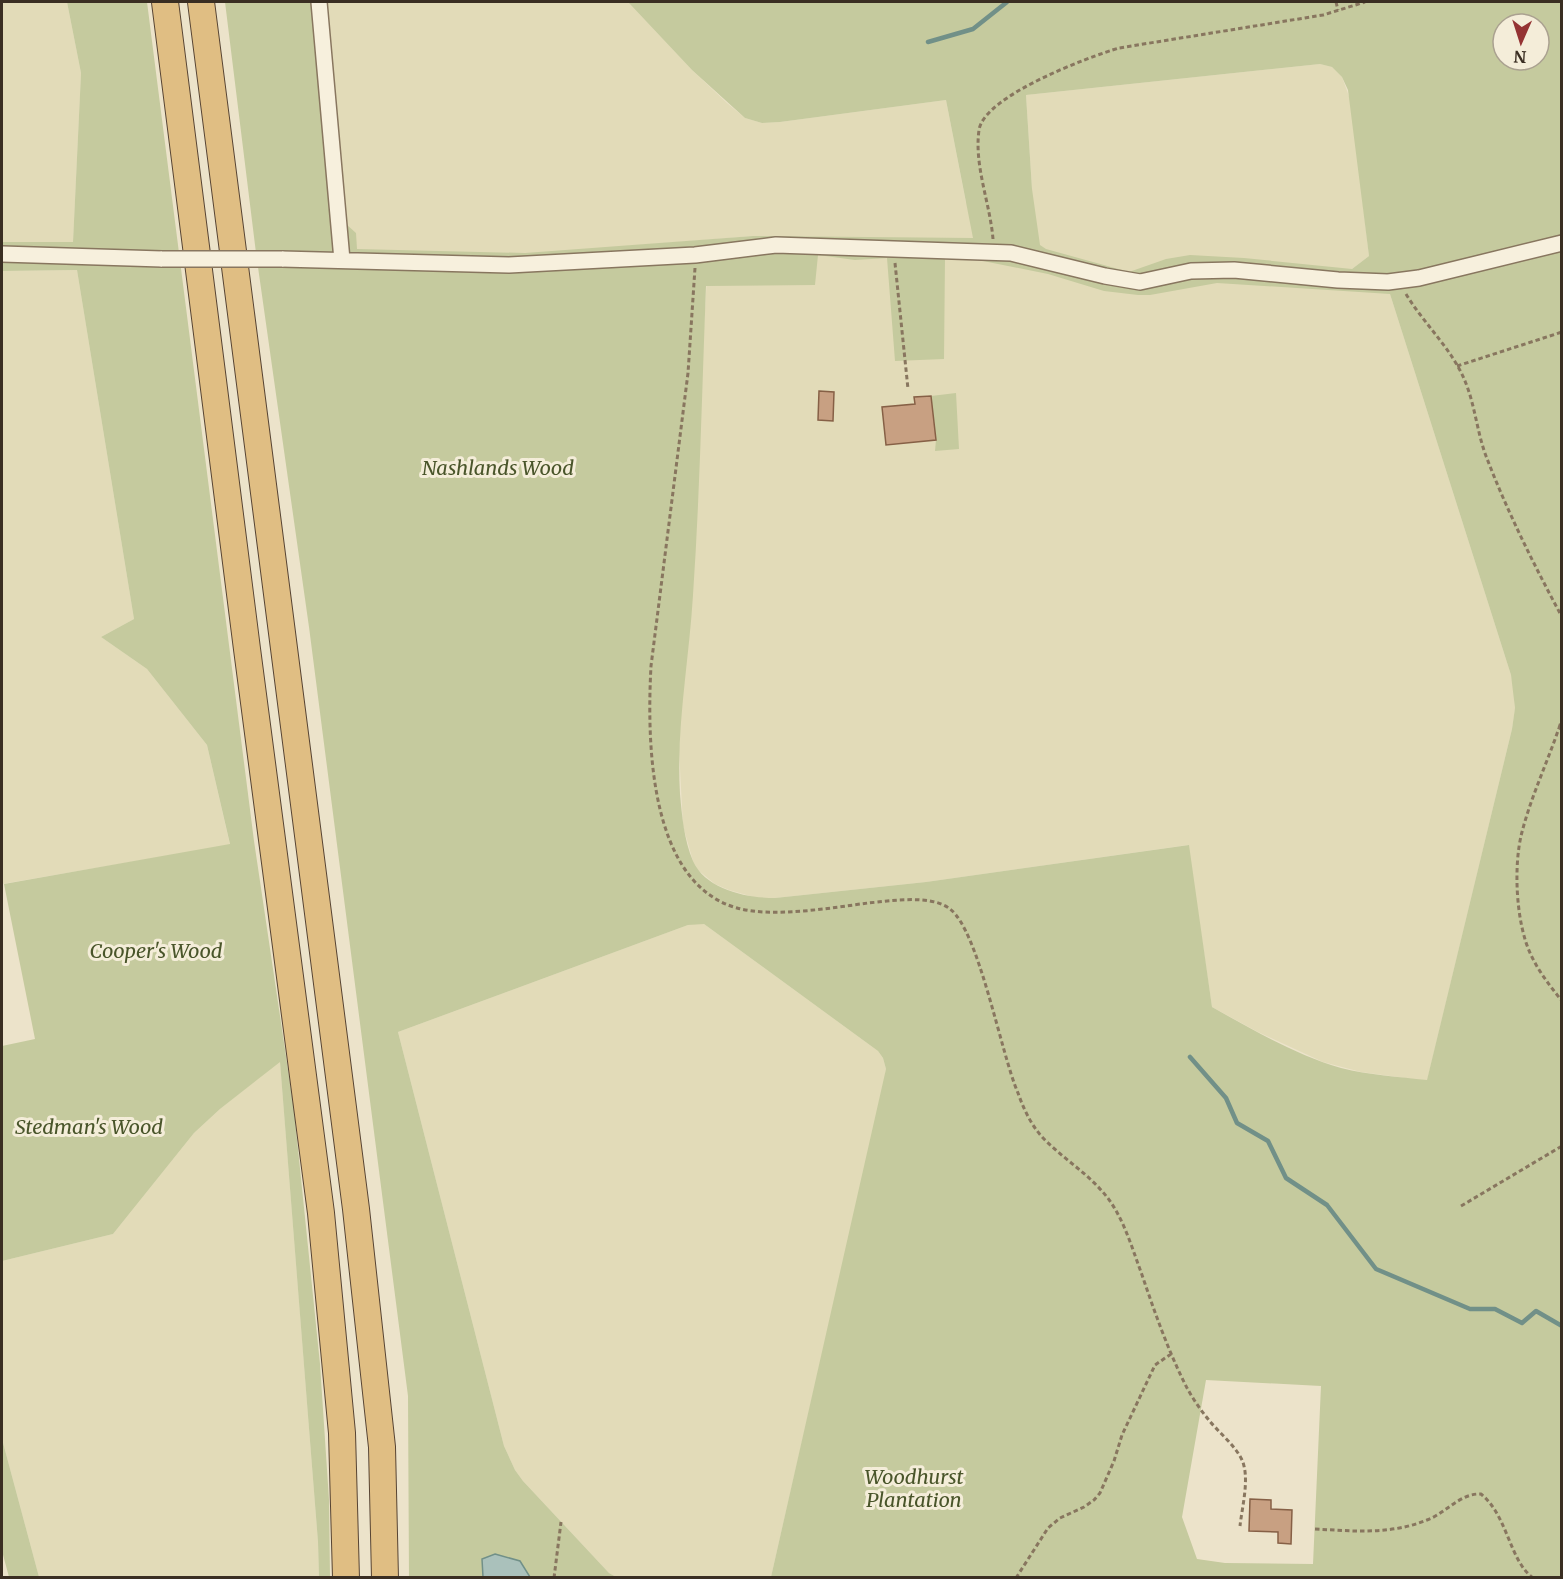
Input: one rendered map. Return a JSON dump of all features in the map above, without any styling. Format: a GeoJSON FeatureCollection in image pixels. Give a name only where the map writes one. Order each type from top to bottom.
{"type":"FeatureCollection","features":[{"type":"Feature","properties":{"kind":"highway"},"geometry":{"type":"LineString","coordinates":[[165,2],[321,1213],[342,1433],[346,1578]]}},
{"type":"Feature","properties":{"kind":"highway"},"geometry":{"type":"LineString","coordinates":[[201,2],[355,1197],[382,1447],[385,1578]]}},
{"type":"Feature","properties":{"kind":"street"},"geometry":{"type":"LineString","coordinates":[[319,2],[342,260]]}},
{"type":"Feature","properties":{"kind":"street"},"geometry":{"type":"LineString","coordinates":[[2,254],[509,265],[695,255],[776,245],[994,251],[1037,258],[1105,276],[1140,282],[1191,271],[1234,270],[1338,280],[1399,281],[1562,243]]}},
{"type":"Feature","properties":{"kind":"path"},"geometry":{"type":"LineString","coordinates":[[1336,2],[1338,10]]}},
{"type":"Feature","properties":{"kind":"path"},"geometry":{"type":"LineString","coordinates":[[994,251],[992,225],[979,157],[979,128],[983,117],[991,108],[1040,80],[1091,56],[1119,48],[1323,15],[1365,2]]}},
{"type":"Feature","properties":{"kind":"path"},"geometry":{"type":"LineString","coordinates":[[893,249],[908,389]]}},
{"type":"Feature","properties":{"kind":"path"},"geometry":{"type":"LineString","coordinates":[[695,255],[688,373],[649,693],[652,756],[663,819],[669,838],[687,875],[704,892],[737,908],[768,912],[795,911],[886,901],[925,900],[942,904],[957,916],[970,943],[1012,1080],[1024,1108],[1038,1132],[1095,1182],[1115,1209],[1126,1231],[1171,1354],[1197,1404],[1243,1463],[1245,1480],[1240,1526]]}},
{"type":"Feature","properties":{"kind":"path"},"geometry":{"type":"LineString","coordinates":[[1399,281],[1418,313],[1443,344],[1466,381],[1478,431],[1496,481],[1534,564],[1562,617]]}},
{"type":"Feature","properties":{"kind":"path"},"geometry":{"type":"LineString","coordinates":[[1457,366],[1562,332]]}},
{"type":"Feature","properties":{"kind":"path"},"geometry":{"type":"LineString","coordinates":[[1562,719],[1521,833],[1517,858],[1520,912],[1530,954],[1544,980],[1562,1001]]}},
{"type":"Feature","properties":{"kind":"path"},"geometry":{"type":"LineString","coordinates":[[1461,1206],[1562,1146]]}},
{"type":"Feature","properties":{"kind":"path"},"geometry":{"type":"LineString","coordinates":[[1016,1578],[1048,1528],[1060,1518],[1094,1500],[1100,1493],[1114,1461],[1122,1434],[1155,1365],[1171,1354]]}},
{"type":"Feature","properties":{"kind":"path"},"geometry":{"type":"LineString","coordinates":[[1315,1530],[1370,1532],[1395,1529],[1427,1520],[1472,1494],[1481,1494],[1495,1508],[1521,1563],[1533,1578]]}},
{"type":"Feature","properties":{"kind":"path"},"geometry":{"type":"LineString","coordinates":[[554,1578],[561,1522]]}},
{"type":"Feature","properties":{"kind":"shaded area"},"geometry":{"type":"Polygon","coordinates":[[[2,2],[67,2],[81,73],[73,243],[2,242],[2,2]]]}},
{"type":"Feature","properties":{"kind":"shaded area"},"geometry":{"type":"Polygon","coordinates":[[[319,2],[628,2],[692,70],[727,103],[745,118],[762,123],[946,100],[966,203],[1032,189],[1026,95],[1320,64],[1332,67],[1342,77],[1351,102],[1369,256],[1352,269],[1390,294],[1514,690],[1515,709],[1512,729],[1427,1081],[1361,1072],[1323,1062],[1258,1032],[1212,1007],[1188,845],[926,882],[775,898],[757,898],[729,890],[715,884],[698,870],[693,861],[683,826],[679,749],[708,260],[973,239],[753,236],[565,251],[509,265],[342,260],[319,2]]]}},
{"type":"Feature","properties":{"kind":"shaded area"},"geometry":{"type":"Polygon","coordinates":[[[77,270],[134,619],[101,637],[147,669],[207,745],[230,845],[2,884],[2,271],[77,270]]]}},
{"type":"Feature","properties":{"kind":"shaded area"},"geometry":{"type":"Polygon","coordinates":[[[697,923],[704,924],[878,1051],[886,1069],[885,1079],[771,1577],[616,1577],[609,1573],[523,1481],[504,1446],[398,1032],[697,923]]]}},
{"type":"Feature","properties":{"kind":"shaded area"},"geometry":{"type":"Polygon","coordinates":[[[280,1061],[319,1577],[39,1577],[2,1439],[2,1261],[113,1234],[194,1133],[280,1061]]]}},
{"type":"Feature","properties":{"kind":"green space"},"geometry":{"type":"Polygon","coordinates":[[[67,2],[147,2],[254,841],[294,1110],[320,1364],[329,1500],[330,1577],[319,1577],[280,1062],[220,1109],[194,1133],[113,1234],[2,1261],[2,1046],[35,1039],[4,884],[230,844],[207,745],[147,669],[101,637],[134,619],[77,270],[2,271],[2,242],[73,242],[81,73],[67,2]]]}},
{"type":"Feature","properties":{"kind":"green space"},"geometry":{"type":"Polygon","coordinates":[[[225,2],[326,2],[346,224],[356,233],[357,249],[525,253],[753,236],[973,238],[946,100],[780,122],[762,123],[745,118],[692,70],[628,2],[1561,2],[1561,1577],[771,1577],[886,1069],[878,1051],[704,924],[688,925],[398,1032],[504,1446],[523,1481],[609,1573],[616,1577],[409,1577],[408,1396],[309,627],[256,253],[225,2]],[[1320,64],[1026,95],[1032,189],[1040,245],[1046,249],[1129,272],[1166,259],[1190,255],[1352,269],[1369,256],[1348,90],[1342,77],[1332,67],[1320,64]],[[818,255],[815,285],[706,286],[695,556],[679,769],[685,836],[693,861],[699,871],[707,879],[728,890],[740,894],[775,898],[926,882],[1189,845],[1212,1007],[1275,1041],[1324,1063],[1384,1076],[1427,1080],[1512,729],[1515,708],[1511,675],[1390,294],[1217,283],[1150,295],[1138,295],[1104,291],[1048,274],[978,260],[945,258],[944,359],[895,361],[887,258],[855,260],[818,255]],[[1206,1380],[1182,1517],[1197,1559],[1225,1563],[1313,1564],[1321,1386],[1206,1380]]]}},
{"type":"Feature","properties":{"kind":"green space"},"geometry":{"type":"Polygon","coordinates":[[[956,393],[959,449],[935,451],[931,396],[956,393]]]}},
{"type":"Feature","properties":{"kind":"green space"},"geometry":{"type":"Polygon","coordinates":[[[2,1439],[39,1577],[9,1577],[2,1551],[2,1439]]]}},
{"type":"Feature","properties":{"kind":"water"},"geometry":{"type":"Polygon","coordinates":[[[495,1554],[520,1561],[530,1577],[483,1577],[482,1559],[495,1554]]]}},
{"type":"Feature","properties":{"kind":"building"},"geometry":{"type":"Polygon","coordinates":[[[819,391],[834,392],[833,421],[818,420],[819,391]]]}},
{"type":"Feature","properties":{"kind":"building"},"geometry":{"type":"Polygon","coordinates":[[[931,396],[936,440],[886,445],[882,407],[915,404],[914,397],[931,396]]]}},
{"type":"Feature","properties":{"kind":"building"},"geometry":{"type":"Polygon","coordinates":[[[1250,1499],[1271,1500],[1271,1509],[1292,1510],[1291,1544],[1278,1543],[1278,1532],[1249,1531],[1250,1499]]]}},
{"type":"Feature","properties":{"kind":"waterway"},"geometry":{"type":"LineString","coordinates":[[928,42],[973,29],[1007,2]]}},
{"type":"Feature","properties":{"kind":"waterway"},"geometry":{"type":"LineString","coordinates":[[1190,1057],[1226,1098],[1237,1123],[1268,1141],[1286,1178],[1327,1205],[1376,1269],[1470,1309],[1495,1309],[1522,1323],[1536,1311],[1562,1326]]}},
{"type":"Feature","properties":{"kind":"park label","name":"Nashlands Wood"},"geometry":{"type":"Point","coordinates":[498,467]}},
{"type":"Feature","properties":{"kind":"park label","name":"Cooper's Wood"},"geometry":{"type":"Point","coordinates":[156,950]}},
{"type":"Feature","properties":{"kind":"park label","name":"Stedman's Wood"},"geometry":{"type":"Point","coordinates":[89,1126]}},
{"type":"Feature","properties":{"kind":"park label","name":"Woodhurst Plantation"},"geometry":{"type":"Point","coordinates":[914,1488]}}]}
